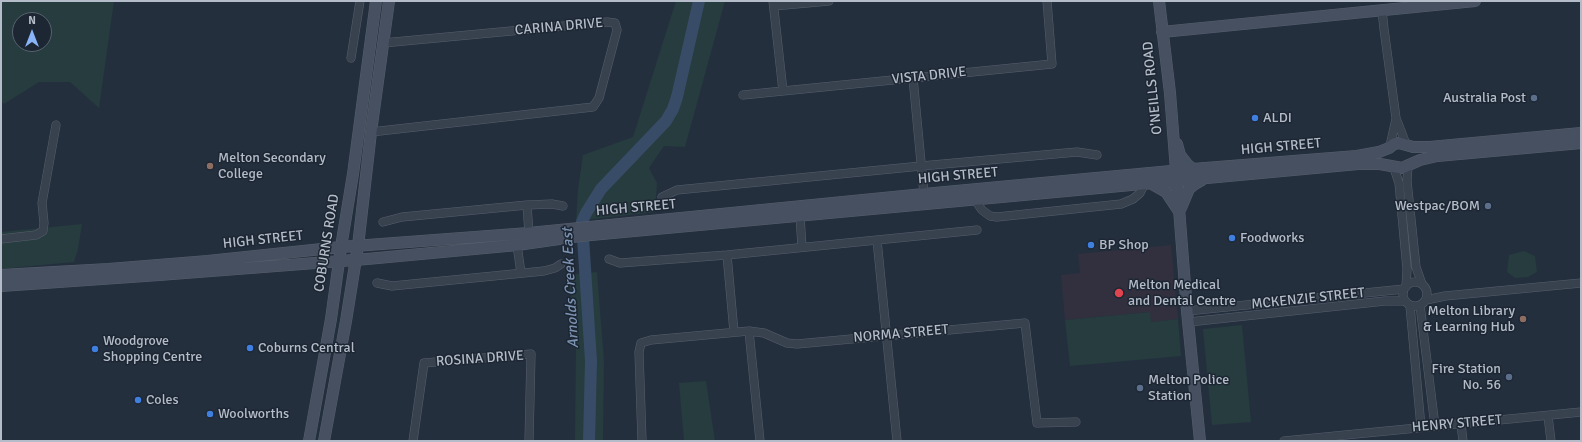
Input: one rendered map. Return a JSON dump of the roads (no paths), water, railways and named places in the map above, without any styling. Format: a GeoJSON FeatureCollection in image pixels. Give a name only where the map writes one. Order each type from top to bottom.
{"type":"FeatureCollection","features":[{"type":"Feature","properties":{"kind":"main road","name":"COBURNS ROAD"},"geometry":{"type":"LineString","coordinates":[[309,441],[328,337],[353,174],[376,1]]}},
{"type":"Feature","properties":{"kind":"main road","name":"COBURNS ROAD"},"geometry":{"type":"LineString","coordinates":[[324,441],[358,246],[371,132],[389,1]]}},
{"type":"Feature","properties":{"kind":"main road","name":"O'NEILLS ROAD"},"geometry":{"type":"LineString","coordinates":[[1159,1],[1170,93],[1188,317],[1201,439]]}},
{"type":"Feature","properties":{"kind":"main road"},"geometry":{"type":"LineString","coordinates":[[1162,32],[1475,1]]}},
{"type":"Feature","properties":{"kind":"main road"},"geometry":{"type":"LineString","coordinates":[[1581,132],[1430,148],[1399,143],[1390,147],[1389,158],[1393,167],[1402,168],[1420,160],[1437,156],[1581,143]]}},
{"type":"Feature","properties":{"kind":"main road"},"geometry":{"type":"LineString","coordinates":[[1173,134],[1180,155],[1186,164],[1193,169]]}},
{"type":"Feature","properties":{"kind":"main road"},"geometry":{"type":"LineString","coordinates":[[1407,145],[1410,154],[1409,165]]}},
{"type":"Feature","properties":{"kind":"main road","name":"HIGH STREET"},"geometry":{"type":"LineString","coordinates":[[924,199],[975,200],[1148,184],[1176,176],[1193,169],[1357,156],[1373,154],[1390,147]]}},
{"type":"Feature","properties":{"kind":"main road","name":"HIGH STREET"},"geometry":{"type":"LineString","coordinates":[[1,286],[159,276],[355,260],[584,232],[1176,176],[1208,178],[1358,164],[1380,164],[1393,167]]}},
{"type":"Feature","properties":{"kind":"main road"},"geometry":{"type":"LineString","coordinates":[[1179,213],[1184,196],[1189,189],[1195,184],[1208,178]]}},
{"type":"Feature","properties":{"kind":"main road"},"geometry":{"type":"LineString","coordinates":[[1148,184],[1165,191],[1179,213]]}},
{"type":"Feature","properties":{"kind":"main road","name":"HIGH STREET"},"geometry":{"type":"LineString","coordinates":[[1,275],[200,262],[341,247],[517,240]]}},
{"type":"Feature","properties":{"kind":"street"},"geometry":{"type":"LineString","coordinates":[[351,58],[360,1]]}},
{"type":"Feature","properties":{"kind":"street"},"geometry":{"type":"LineString","coordinates":[[783,91],[773,4],[829,1]]}},
{"type":"Feature","properties":{"kind":"street","name":"VISTA DRIVE"},"geometry":{"type":"LineString","coordinates":[[743,95],[1052,64],[1047,1]]}},
{"type":"Feature","properties":{"kind":"street"},"geometry":{"type":"LineString","coordinates":[[1382,10],[1396,118],[1407,145]]}},
{"type":"Feature","properties":{"kind":"street","name":"CARINA DRIVE"},"geometry":{"type":"LineString","coordinates":[[371,132],[593,108],[599,98],[617,30],[615,23],[607,22],[383,43]]}},
{"type":"Feature","properties":{"kind":"street"},"geometry":{"type":"LineString","coordinates":[[913,78],[924,199]]}},
{"type":"Feature","properties":{"kind":"street"},"geometry":{"type":"LineString","coordinates":[[1390,147],[1396,118]]}},
{"type":"Feature","properties":{"kind":"street"},"geometry":{"type":"LineString","coordinates":[[1,239],[36,235],[43,231],[44,223],[42,203],[56,125]]}},
{"type":"Feature","properties":{"kind":"street","name":"HIGH STREET"},"geometry":{"type":"LineString","coordinates":[[662,197],[677,190],[921,166],[1077,152],[1097,155]]}},
{"type":"Feature","properties":{"kind":"street"},"geometry":{"type":"LineString","coordinates":[[1409,165],[1407,182],[1416,267],[1424,287],[1423,303],[1435,426]]}},
{"type":"Feature","properties":{"kind":"street"},"geometry":{"type":"LineString","coordinates":[[1393,167],[1399,182],[1407,269],[1403,295],[1408,303],[1421,428]]}},
{"type":"Feature","properties":{"kind":"street","name":"HIGH STREET"},"geometry":{"type":"LineString","coordinates":[[975,200],[982,210],[990,216],[1005,216],[1120,204],[1133,199],[1148,184]]}},
{"type":"Feature","properties":{"kind":"street"},"geometry":{"type":"LineString","coordinates":[[383,222],[402,217],[526,205],[552,204],[563,206]]}},
{"type":"Feature","properties":{"kind":"street"},"geometry":{"type":"LineString","coordinates":[[526,205],[530,238]]}},
{"type":"Feature","properties":{"kind":"street"},"geometry":{"type":"LineString","coordinates":[[799,212],[802,247]]}},
{"type":"Feature","properties":{"kind":"street"},"geometry":{"type":"LineString","coordinates":[[609,259],[620,263],[727,255],[977,230]]}},
{"type":"Feature","properties":{"kind":"street"},"geometry":{"type":"LineString","coordinates":[[517,240],[521,273]]}},
{"type":"Feature","properties":{"kind":"street"},"geometry":{"type":"LineString","coordinates":[[877,240],[897,441]]}},
{"type":"Feature","properties":{"kind":"street"},"geometry":{"type":"LineString","coordinates":[[727,255],[734,332]]}},
{"type":"Feature","properties":{"kind":"street"},"geometry":{"type":"LineString","coordinates":[[377,283],[392,286],[521,273],[550,269],[561,264]]}},
{"type":"Feature","properties":{"kind":"street"},"geometry":{"type":"LineString","coordinates":[[1405,288],[1413,282],[1445,296]]}},
{"type":"Feature","properties":{"kind":"street"},"geometry":{"type":"LineString","coordinates":[[1408,303],[1423,303],[1445,296],[1581,283]]}},
{"type":"Feature","properties":{"kind":"street","name":"MCKENZIE STREET"},"geometry":{"type":"LineString","coordinates":[[1188,317],[1405,288]]}},
{"type":"Feature","properties":{"kind":"street","name":"MCKENZIE STREET"},"geometry":{"type":"LineString","coordinates":[[1188,317],[1385,301],[1408,303]]}},
{"type":"Feature","properties":{"kind":"street","name":"NORMA STREET"},"geometry":{"type":"LineString","coordinates":[[642,441],[639,352],[641,343],[651,340],[749,331],[764,333],[787,343],[797,344],[1025,323],[1037,423],[1076,422]]}},
{"type":"Feature","properties":{"kind":"street"},"geometry":{"type":"LineString","coordinates":[[749,331],[760,441]]}},
{"type":"Feature","properties":{"kind":"street","name":"ROSINA DRIVE"},"geometry":{"type":"LineString","coordinates":[[413,441],[424,363],[530,354],[530,441]]}},
{"type":"Feature","properties":{"kind":"street","name":"HENRY STREET"},"geometry":{"type":"LineString","coordinates":[[1284,441],[1372,437],[1435,426],[1581,412]]}},
{"type":"Feature","properties":{"kind":"street"},"geometry":{"type":"LineString","coordinates":[[1548,416],[1551,441]]}},
{"type":"Feature","properties":{"kind":"street"},"geometry":{"type":"LineString","coordinates":[[1462,424],[1463,441]]}},
{"type":"Feature","properties":{"kind":"waterway","name":"Arnolds Creek East"},"geometry":{"type":"LineString","coordinates":[[589,441],[591,361],[582,222],[601,189],[666,121],[673,109],[699,1]]}},
{"type":"Feature","properties":{"kind":"place","name":"Australia Post"},"geometry":{"type":"Point","coordinates":[1534,98]}},
{"type":"Feature","properties":{"kind":"place","name":"ALDI"},"geometry":{"type":"Point","coordinates":[1255,118]}},
{"type":"Feature","properties":{"kind":"place","name":"Melton Secondary College"},"geometry":{"type":"Point","coordinates":[210,166]}},
{"type":"Feature","properties":{"kind":"place","name":"Westpac/BOM"},"geometry":{"type":"Point","coordinates":[1488,206]}},
{"type":"Feature","properties":{"kind":"place","name":"Foodworks"},"geometry":{"type":"Point","coordinates":[1232,238]}},
{"type":"Feature","properties":{"kind":"place","name":"BP Shop"},"geometry":{"type":"Point","coordinates":[1091,245]}},
{"type":"Feature","properties":{"kind":"place","name":"Melton Medical and Dental Centre"},"geometry":{"type":"Point","coordinates":[1119,293]}},
{"type":"Feature","properties":{"kind":"place","name":"Melton Library & Learning Hub"},"geometry":{"type":"Point","coordinates":[1523,319]}},
{"type":"Feature","properties":{"kind":"place","name":"Coburns Central"},"geometry":{"type":"Point","coordinates":[250,348]}},
{"type":"Feature","properties":{"kind":"place","name":"Woodgrove Shopping Centre"},"geometry":{"type":"Point","coordinates":[95,349]}},
{"type":"Feature","properties":{"kind":"place","name":"Fire Station No. 56"},"geometry":{"type":"Point","coordinates":[1509,377]}},
{"type":"Feature","properties":{"kind":"place","name":"Melton Police Station"},"geometry":{"type":"Point","coordinates":[1140,388]}},
{"type":"Feature","properties":{"kind":"place","name":"Coles"},"geometry":{"type":"Point","coordinates":[138,400]}},
{"type":"Feature","properties":{"kind":"place","name":"Woolworths"},"geometry":{"type":"Point","coordinates":[210,414]}}]}
